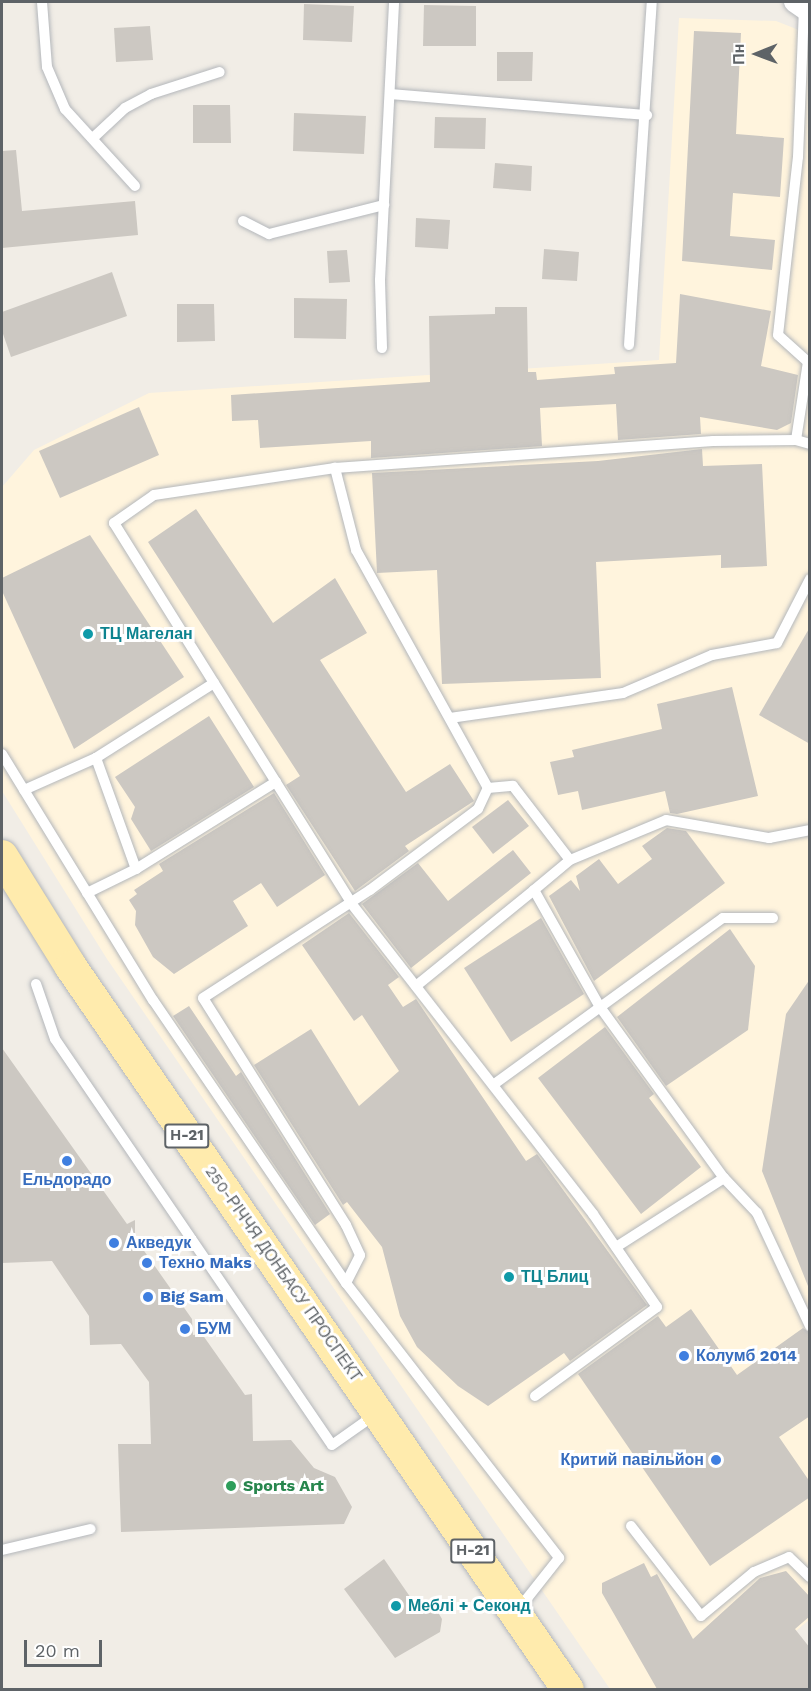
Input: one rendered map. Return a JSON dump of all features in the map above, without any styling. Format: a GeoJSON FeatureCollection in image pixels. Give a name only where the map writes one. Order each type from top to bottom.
{"type":"FeatureCollection","features":[{"type":"Feature","properties":{"kind":"main road","name":"250-РІЧЧЯ ДОНБАСУ ПРОСПЕКТ"},"geometry":{"type":"LineString","coordinates":[[2,856],[71,967],[568,1689]]}},
{"type":"Feature","properties":{"kind":"lane"},"geometry":{"type":"LineString","coordinates":[[42,2],[47,67],[65,109],[94,137],[135,186]]}},
{"type":"Feature","properties":{"kind":"lane"},"geometry":{"type":"LineString","coordinates":[[382,348],[384,205],[394,2]]}},
{"type":"Feature","properties":{"kind":"lane"},"geometry":{"type":"LineString","coordinates":[[629,345],[647,115],[652,2]]}},
{"type":"Feature","properties":{"kind":"lane"},"geometry":{"type":"LineString","coordinates":[[796,440],[808,362],[778,335],[798,157],[802,8]]}},
{"type":"Feature","properties":{"kind":"lane"},"geometry":{"type":"LineString","coordinates":[[94,137],[126,108],[150,94],[220,72]]}},
{"type":"Feature","properties":{"kind":"lane"},"geometry":{"type":"LineString","coordinates":[[390,94],[647,115]]}},
{"type":"Feature","properties":{"kind":"lane"},"geometry":{"type":"LineString","coordinates":[[243,221],[269,234],[384,205]]}},
{"type":"Feature","properties":{"kind":"lane"},"geometry":{"type":"LineString","coordinates":[[535,1396],[657,1307],[616,1247],[351,903],[114,523],[154,495],[335,468],[713,441],[796,440],[810,444]]}},
{"type":"Feature","properties":{"kind":"lane"},"geometry":{"type":"LineString","coordinates":[[335,468],[356,550],[488,788]]}},
{"type":"Feature","properties":{"kind":"lane"},"geometry":{"type":"LineString","coordinates":[[450,718],[623,693],[712,655],[777,643],[810,579]]}},
{"type":"Feature","properties":{"kind":"lane"},"geometry":{"type":"LineString","coordinates":[[24,790],[96,758],[214,683]]}},
{"type":"Feature","properties":{"kind":"lane"},"geometry":{"type":"LineString","coordinates":[[2,754],[153,1000],[346,1283],[559,1558],[516,1613]]}},
{"type":"Feature","properties":{"kind":"lane"},"geometry":{"type":"LineString","coordinates":[[96,758],[136,869]]}},
{"type":"Feature","properties":{"kind":"lane"},"geometry":{"type":"LineString","coordinates":[[87,893],[136,869],[276,782]]}},
{"type":"Feature","properties":{"kind":"lane"},"geometry":{"type":"LineString","coordinates":[[488,788],[513,786],[570,860]]}},
{"type":"Feature","properties":{"kind":"lane"},"geometry":{"type":"LineString","coordinates":[[346,1283],[360,1255],[346,1225],[203,999],[351,903],[478,809],[488,788]]}},
{"type":"Feature","properties":{"kind":"lane"},"geometry":{"type":"LineString","coordinates":[[416,986],[570,860],[666,820],[770,838],[810,830]]}},
{"type":"Feature","properties":{"kind":"lane"},"geometry":{"type":"LineString","coordinates":[[534,890],[600,1007],[724,1178],[757,1213],[810,1326]]}},
{"type":"Feature","properties":{"kind":"lane"},"geometry":{"type":"LineString","coordinates":[[493,1085],[723,918],[773,918]]}},
{"type":"Feature","properties":{"kind":"lane"},"geometry":{"type":"LineString","coordinates":[[36,984],[55,1039],[332,1445],[378,1413]]}},
{"type":"Feature","properties":{"kind":"lane"},"geometry":{"type":"LineString","coordinates":[[616,1247],[724,1178]]}},
{"type":"Feature","properties":{"kind":"lane"},"geometry":{"type":"LineString","coordinates":[[631,1526],[701,1616],[754,1572],[789,1557],[810,1577]]}},
{"type":"Feature","properties":{"kind":"lane"},"geometry":{"type":"LineString","coordinates":[[2,1550],[91,1528]]}},
{"type":"Feature","properties":{"kind":"shaded area"},"geometry":{"type":"Polygon","coordinates":[[[679,18],[776,21],[809,34],[809,1620],[727,1689],[610,1689],[107,959],[2,791],[2,487],[34,450],[149,393],[659,360],[679,18]]]}},
{"type":"Feature","properties":{"kind":"building"},"geometry":{"type":"Polygon","coordinates":[[[304,4],[354,6],[352,42],[303,40],[304,4]]]}},
{"type":"Feature","properties":{"kind":"building"},"geometry":{"type":"Polygon","coordinates":[[[424,5],[476,6],[476,46],[423,46],[424,5]]]}},
{"type":"Feature","properties":{"kind":"building"},"geometry":{"type":"Polygon","coordinates":[[[150,26],[153,60],[116,62],[114,28],[150,26]]]}},
{"type":"Feature","properties":{"kind":"building"},"geometry":{"type":"Polygon","coordinates":[[[694,31],[741,33],[736,134],[784,138],[780,197],[733,193],[730,236],[775,240],[772,270],[682,261],[694,31]]]}},
{"type":"Feature","properties":{"kind":"building"},"geometry":{"type":"Polygon","coordinates":[[[497,52],[533,52],[532,81],[497,81],[497,52]]]}},
{"type":"Feature","properties":{"kind":"building"},"geometry":{"type":"Polygon","coordinates":[[[193,105],[230,105],[231,143],[193,143],[193,105]]]}},
{"type":"Feature","properties":{"kind":"building"},"geometry":{"type":"Polygon","coordinates":[[[294,113],[366,116],[364,154],[293,151],[294,113]]]}},
{"type":"Feature","properties":{"kind":"building"},"geometry":{"type":"Polygon","coordinates":[[[435,117],[486,118],[485,149],[434,148],[435,117]]]}},
{"type":"Feature","properties":{"kind":"building"},"geometry":{"type":"Polygon","coordinates":[[[16,150],[22,211],[135,201],[138,235],[2,248],[2,151],[16,150]]]}},
{"type":"Feature","properties":{"kind":"building"},"geometry":{"type":"Polygon","coordinates":[[[495,163],[532,166],[531,191],[493,188],[495,163]]]}},
{"type":"Feature","properties":{"kind":"building"},"geometry":{"type":"Polygon","coordinates":[[[416,218],[450,220],[448,249],[415,247],[416,218]]]}},
{"type":"Feature","properties":{"kind":"building"},"geometry":{"type":"Polygon","coordinates":[[[544,249],[579,252],[577,281],[542,279],[544,249]]]}},
{"type":"Feature","properties":{"kind":"building"},"geometry":{"type":"Polygon","coordinates":[[[347,250],[350,282],[329,283],[327,251],[347,250]]]}},
{"type":"Feature","properties":{"kind":"building"},"geometry":{"type":"Polygon","coordinates":[[[112,272],[127,316],[11,357],[2,331],[2,312],[112,272]]]}},
{"type":"Feature","properties":{"kind":"building"},"geometry":{"type":"Polygon","coordinates":[[[680,294],[771,311],[761,366],[798,375],[791,423],[777,430],[700,417],[701,434],[618,440],[616,404],[540,408],[542,446],[371,458],[371,441],[260,448],[258,420],[232,421],[231,395],[430,382],[429,316],[495,314],[495,307],[527,307],[528,372],[536,372],[537,380],[615,374],[614,367],[676,363],[680,294]]]}},
{"type":"Feature","properties":{"kind":"building"},"geometry":{"type":"Polygon","coordinates":[[[294,298],[347,299],[346,339],[294,338],[294,298]]]}},
{"type":"Feature","properties":{"kind":"building"},"geometry":{"type":"Polygon","coordinates":[[[177,304],[214,304],[215,341],[177,342],[177,304]]]}},
{"type":"Feature","properties":{"kind":"building"},"geometry":{"type":"Polygon","coordinates":[[[139,407],[159,455],[60,498],[39,451],[139,407]]]}},
{"type":"Feature","properties":{"kind":"building"},"geometry":{"type":"Polygon","coordinates":[[[702,449],[703,466],[762,464],[767,566],[721,568],[721,555],[596,562],[601,678],[442,684],[437,570],[377,573],[372,473],[598,461],[702,449]]]}},
{"type":"Feature","properties":{"kind":"building"},"geometry":{"type":"Polygon","coordinates":[[[196,509],[273,623],[335,578],[367,633],[320,660],[406,792],[450,764],[474,801],[405,846],[409,851],[355,891],[286,785],[300,776],[148,542],[196,509]]]}},
{"type":"Feature","properties":{"kind":"building","name":"ТЦ Магелан"},"geometry":{"type":"Polygon","coordinates":[[[90,535],[184,677],[74,749],[2,591],[2,578],[90,535]]]}},
{"type":"Feature","properties":{"kind":"building"},"geometry":{"type":"Polygon","coordinates":[[[810,627],[810,744],[759,715],[810,627]]]}},
{"type":"Feature","properties":{"kind":"building"},"geometry":{"type":"Polygon","coordinates":[[[732,687],[758,796],[677,814],[670,813],[665,791],[582,810],[578,791],[558,795],[550,762],[574,757],[572,750],[662,729],[657,704],[732,687]]]}},
{"type":"Feature","properties":{"kind":"building"},"geometry":{"type":"Polygon","coordinates":[[[209,716],[254,787],[151,851],[131,819],[135,807],[115,777],[209,716]]]}},
{"type":"Feature","properties":{"kind":"building"},"geometry":{"type":"Polygon","coordinates":[[[274,793],[325,875],[277,907],[261,883],[233,901],[248,926],[174,974],[153,957],[135,925],[136,911],[129,900],[137,894],[134,890],[163,871],[159,864],[274,793]]]}},
{"type":"Feature","properties":{"kind":"building"},"geometry":{"type":"Polygon","coordinates":[[[508,800],[529,826],[493,854],[472,827],[508,800]]]}},
{"type":"Feature","properties":{"kind":"building"},"geometry":{"type":"Polygon","coordinates":[[[667,828],[686,831],[725,883],[594,981],[549,896],[571,880],[580,891],[576,876],[599,859],[618,884],[652,859],[642,846],[667,828]]]}},
{"type":"Feature","properties":{"kind":"building"},"geometry":{"type":"Polygon","coordinates":[[[513,850],[531,873],[411,968],[362,904],[418,863],[448,901],[513,850]]]}},
{"type":"Feature","properties":{"kind":"building"},"geometry":{"type":"Polygon","coordinates":[[[349,913],[399,977],[388,985],[403,1007],[416,999],[526,1161],[537,1154],[647,1305],[570,1361],[564,1353],[488,1406],[458,1386],[417,1347],[400,1316],[382,1247],[347,1202],[343,1205],[254,1065],[311,1029],[359,1106],[399,1071],[362,1015],[354,1021],[302,945],[349,913]]]}},
{"type":"Feature","properties":{"kind":"building"},"geometry":{"type":"Polygon","coordinates":[[[541,918],[584,994],[511,1042],[464,968],[541,918]]]}},
{"type":"Feature","properties":{"kind":"building"},"geometry":{"type":"Polygon","coordinates":[[[730,929],[755,966],[748,1030],[666,1086],[617,1017],[730,929]]]}},
{"type":"Feature","properties":{"kind":"building"},"geometry":{"type":"Polygon","coordinates":[[[810,979],[810,1286],[808,1286],[762,1171],[786,1014],[810,979]]]}},
{"type":"Feature","properties":{"kind":"building"},"geometry":{"type":"Polygon","coordinates":[[[189,1006],[236,1076],[241,1072],[330,1214],[315,1225],[173,1016],[189,1006]]]}},
{"type":"Feature","properties":{"kind":"building"},"geometry":{"type":"Polygon","coordinates":[[[605,1027],[654,1094],[649,1098],[701,1167],[641,1214],[538,1078],[605,1027]]]}},
{"type":"Feature","properties":{"kind":"building"},"geometry":{"type":"Polygon","coordinates":[[[2,1048],[127,1224],[135,1220],[135,1238],[192,1319],[193,1335],[202,1334],[245,1395],[252,1394],[253,1441],[291,1440],[314,1468],[335,1477],[352,1507],[344,1524],[121,1532],[118,1444],[151,1444],[149,1382],[121,1344],[90,1345],[89,1316],[52,1261],[2,1263],[2,1048]]]}},
{"type":"Feature","properties":{"kind":"building","name":"Критий павільйон"},"geometry":{"type":"Polygon","coordinates":[[[691,1309],[737,1375],[803,1328],[810,1333],[810,1416],[779,1437],[810,1482],[810,1497],[710,1566],[578,1374],[658,1316],[666,1327],[691,1309]]]}},
{"type":"Feature","properties":{"kind":"building","name":"Меблі + Секонд"},"geometry":{"type":"Polygon","coordinates":[[[384,1559],[413,1601],[432,1602],[442,1619],[440,1632],[395,1658],[344,1589],[384,1559]]]}},
{"type":"Feature","properties":{"kind":"building"},"geometry":{"type":"Polygon","coordinates":[[[644,1563],[651,1577],[657,1574],[693,1639],[760,1578],[786,1571],[810,1597],[810,1616],[795,1629],[810,1648],[810,1689],[657,1689],[602,1593],[602,1583],[644,1563]]]}},
{"type":"Feature","properties":{"kind":"place","name":"ТЦ Магелан"},"geometry":{"type":"Point","coordinates":[88,634]}},
{"type":"Feature","properties":{"kind":"place","name":"Ельдорадо"},"geometry":{"type":"Point","coordinates":[67,1161]}},
{"type":"Feature","properties":{"kind":"place","name":"Акведук"},"geometry":{"type":"Point","coordinates":[114,1243]}},
{"type":"Feature","properties":{"kind":"place","name":"Техно Maks"},"geometry":{"type":"Point","coordinates":[147,1263]}},
{"type":"Feature","properties":{"kind":"place","name":"ТЦ Блиц"},"geometry":{"type":"Point","coordinates":[509,1277]}},
{"type":"Feature","properties":{"kind":"place","name":"Big Sam"},"geometry":{"type":"Point","coordinates":[148,1297]}},
{"type":"Feature","properties":{"kind":"place","name":"БУМ"},"geometry":{"type":"Point","coordinates":[185,1329]}},
{"type":"Feature","properties":{"kind":"place","name":"Колумб 2014"},"geometry":{"type":"Point","coordinates":[684,1356]}},
{"type":"Feature","properties":{"kind":"place","name":"Критий павільйон"},"geometry":{"type":"Point","coordinates":[716,1460]}},
{"type":"Feature","properties":{"kind":"place","name":"Sports Art"},"geometry":{"type":"Point","coordinates":[231,1486]}},
{"type":"Feature","properties":{"kind":"place","name":"Меблі + Секонд"},"geometry":{"type":"Point","coordinates":[396,1606]}}]}
